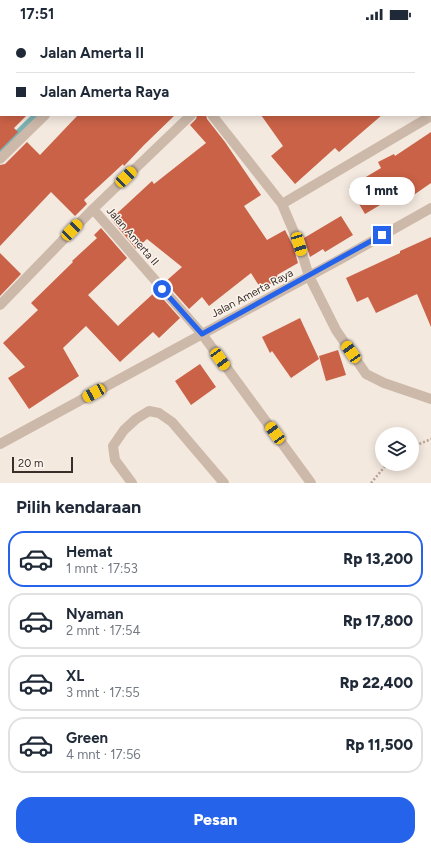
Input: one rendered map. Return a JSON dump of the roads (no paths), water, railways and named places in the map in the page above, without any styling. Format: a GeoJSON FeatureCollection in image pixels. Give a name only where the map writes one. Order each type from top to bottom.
{"type":"FeatureCollection","features":[{"type":"Feature","properties":{"kind":"street"},"geometry":{"type":"LineString","coordinates":[[0,159],[44,116]]}},
{"type":"Feature","properties":{"kind":"street"},"geometry":{"type":"LineString","coordinates":[[0,305],[93,209],[191,116]]}},
{"type":"Feature","properties":{"kind":"street"},"geometry":{"type":"LineString","coordinates":[[213,116],[282,204],[299,244],[309,276],[336,330],[366,374],[384,383],[431,399]]}},
{"type":"Feature","properties":{"kind":"street"},"geometry":{"type":"LineString","coordinates":[[282,204],[431,116]]}},
{"type":"Feature","properties":{"kind":"street","name":"Jalan Amerta Raya"},"geometry":{"type":"LineString","coordinates":[[0,444],[431,208]]}},
{"type":"Feature","properties":{"kind":"street","name":"Jalan Amerta II"},"geometry":{"type":"LineString","coordinates":[[93,209],[202,334],[311,483]]}},
{"type":"Feature","properties":{"kind":"street"},"geometry":{"type":"LineString","coordinates":[[132,483],[115,460],[113,446],[124,430],[136,419],[149,412],[159,413],[172,422],[224,483]]}},
{"type":"Feature","properties":{"kind":"waterway"},"geometry":{"type":"LineString","coordinates":[[0,150],[35,116]]}}]}
